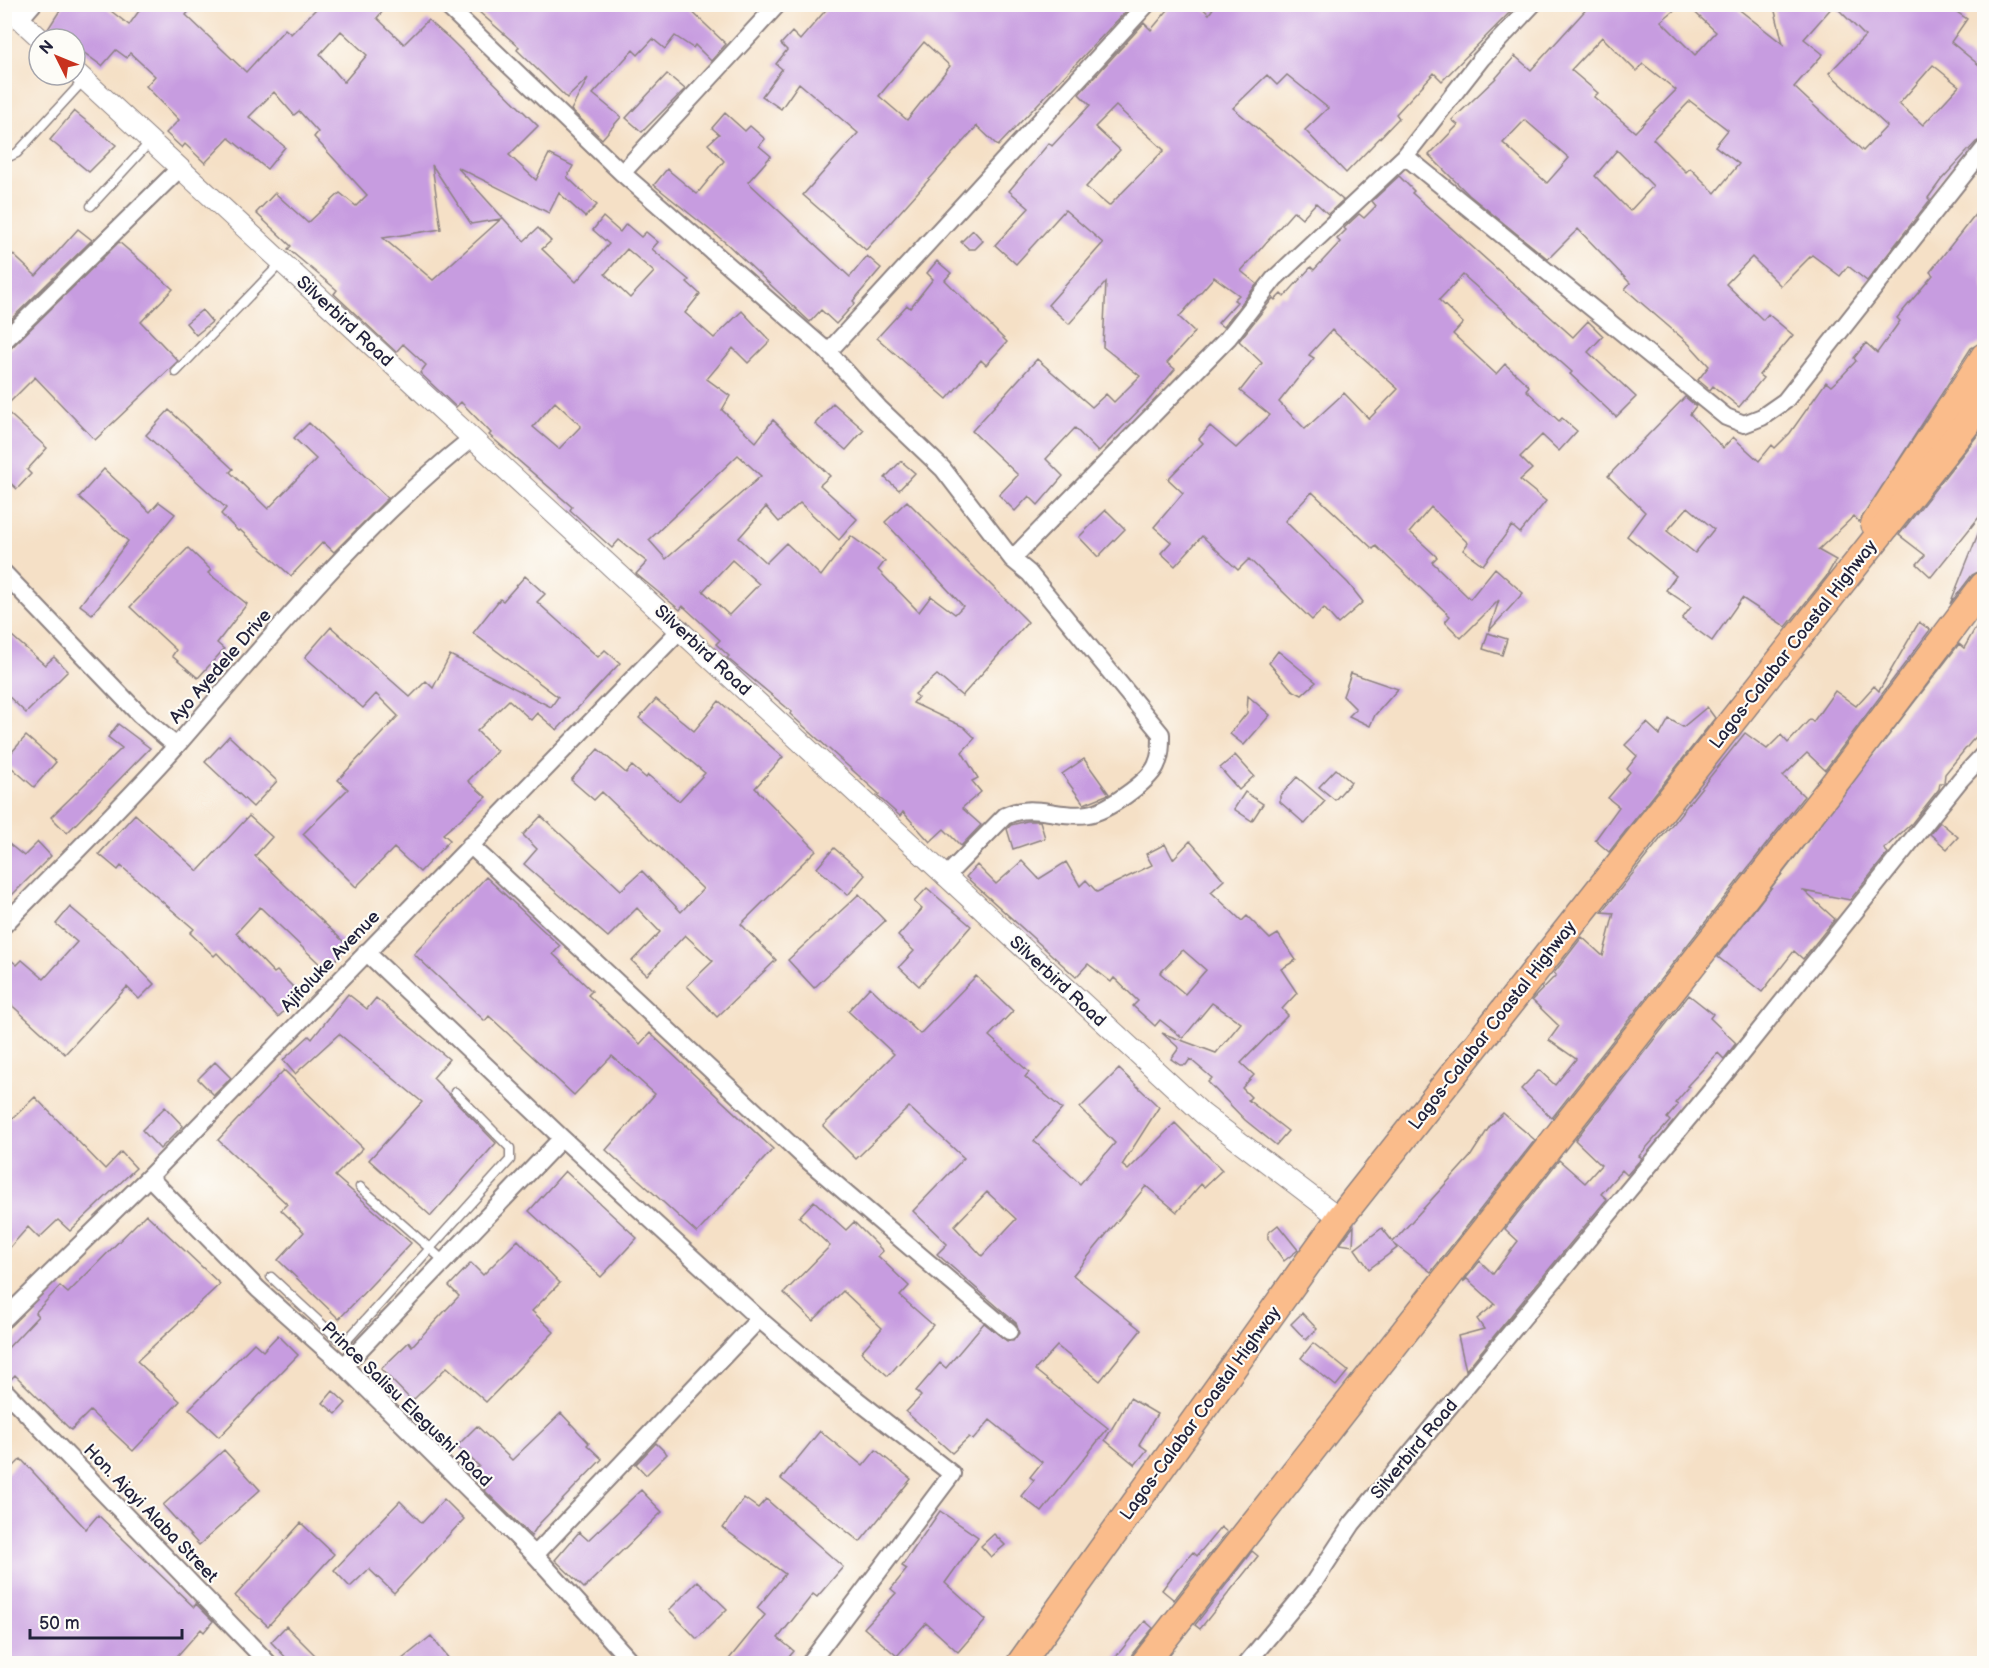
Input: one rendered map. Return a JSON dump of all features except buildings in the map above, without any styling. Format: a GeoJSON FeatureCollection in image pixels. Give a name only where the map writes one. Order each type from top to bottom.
{"type":"FeatureCollection","features":[{"type":"Feature","properties":{"kind":"highway","name":"Lagos-Calabar Coastal Highway"},"geometry":{"type":"LineString","coordinates":[[1020,1664],[1340,1218],[1984,402]]}},
{"type":"Feature","properties":{"kind":"highway"},"geometry":{"type":"LineString","coordinates":[[1144,1664],[1830,789],[1984,585]]}},
{"type":"Feature","properties":{"kind":"main road"},"geometry":{"type":"LineString","coordinates":[[1807,627],[1984,356]]}},
{"type":"Feature","properties":{"kind":"street"},"geometry":{"type":"LineString","coordinates":[[20,19],[33,4]]}},
{"type":"Feature","properties":{"kind":"street"},"geometry":{"type":"LineString","coordinates":[[445,4],[622,173],[828,352],[879,408],[944,469],[1012,559],[1029,573],[1082,641],[1155,724],[1161,735],[1160,758],[1155,770],[1120,799],[1089,814],[1045,810],[1015,812],[1005,816],[945,877]]}},
{"type":"Feature","properties":{"kind":"street"},"geometry":{"type":"LineString","coordinates":[[622,173],[778,4]]}},
{"type":"Feature","properties":{"kind":"street"},"geometry":{"type":"LineString","coordinates":[[828,352],[1147,4]]}},
{"type":"Feature","properties":{"kind":"street"},"geometry":{"type":"LineString","coordinates":[[1012,559],[1228,338],[1274,279],[1405,156],[1481,59],[1533,4]]}},
{"type":"Feature","properties":{"kind":"street"},"geometry":{"type":"LineString","coordinates":[[4,5],[28,27]]}},
{"type":"Feature","properties":{"kind":"street","name":"Silverbird Road"},"geometry":{"type":"LineString","coordinates":[[87,81],[179,169],[681,629],[945,877],[1203,1114],[1340,1218]]}},
{"type":"Feature","properties":{"kind":"street"},"geometry":{"type":"LineString","coordinates":[[1405,156],[1726,417],[1744,424],[1762,417],[1785,401],[1984,149]]}},
{"type":"Feature","properties":{"kind":"street"},"geometry":{"type":"LineString","coordinates":[[4,341],[179,169]]}},
{"type":"Feature","properties":{"kind":"street","name":"Ayo Ayedele Drive"},"geometry":{"type":"LineString","coordinates":[[7,917],[176,746],[294,610],[375,523],[424,476],[471,439]]}},
{"type":"Feature","properties":{"kind":"street"},"geometry":{"type":"LineString","coordinates":[[4,573],[140,715],[176,746]]}},
{"type":"Feature","properties":{"kind":"street","name":"Ajifoluke Avenue"},"geometry":{"type":"LineString","coordinates":[[4,1319],[149,1177],[681,629]]}},
{"type":"Feature","properties":{"kind":"street","name":"Silverbird Road"},"geometry":{"type":"LineString","coordinates":[[1246,1664],[1314,1582],[1352,1524],[1589,1239],[1960,780],[1984,754]]}},
{"type":"Feature","properties":{"kind":"street"},"geometry":{"type":"LineString","coordinates":[[470,845],[805,1158],[1009,1331]]}},
{"type":"Feature","properties":{"kind":"street"},"geometry":{"type":"LineString","coordinates":[[366,952],[562,1138],[759,1318],[815,1367],[952,1474],[809,1664]]}},
{"type":"Feature","properties":{"kind":"street"},"geometry":{"type":"LineString","coordinates":[[344,1366],[562,1138]]}},
{"type":"Feature","properties":{"kind":"street","name":"Prince Salisu Elegushi Road"},"geometry":{"type":"LineString","coordinates":[[149,1177],[291,1321],[344,1366],[536,1555],[633,1664]]}},
{"type":"Feature","properties":{"kind":"street"},"geometry":{"type":"LineString","coordinates":[[536,1555],[759,1318]]}},
{"type":"Feature","properties":{"kind":"street","name":"Hon. Ajayi Alaba Street"},"geometry":{"type":"LineString","coordinates":[[4,1390],[269,1664]]}},
{"type":"Feature","properties":{"kind":"lane"},"geometry":{"type":"LineString","coordinates":[[4,159],[17,153],[70,87]]}},
{"type":"Feature","properties":{"kind":"lane"},"geometry":{"type":"LineString","coordinates":[[91,206],[152,141]]}},
{"type":"Feature","properties":{"kind":"lane"},"geometry":{"type":"LineString","coordinates":[[176,372],[281,262]]}},
{"type":"Feature","properties":{"kind":"lane"},"geometry":{"type":"LineString","coordinates":[[271,1277],[343,1341],[348,1339],[510,1160],[512,1154],[510,1148],[455,1092]]}},
{"type":"Feature","properties":{"kind":"lane"},"geometry":{"type":"LineString","coordinates":[[360,1187],[444,1261]]}}]}
